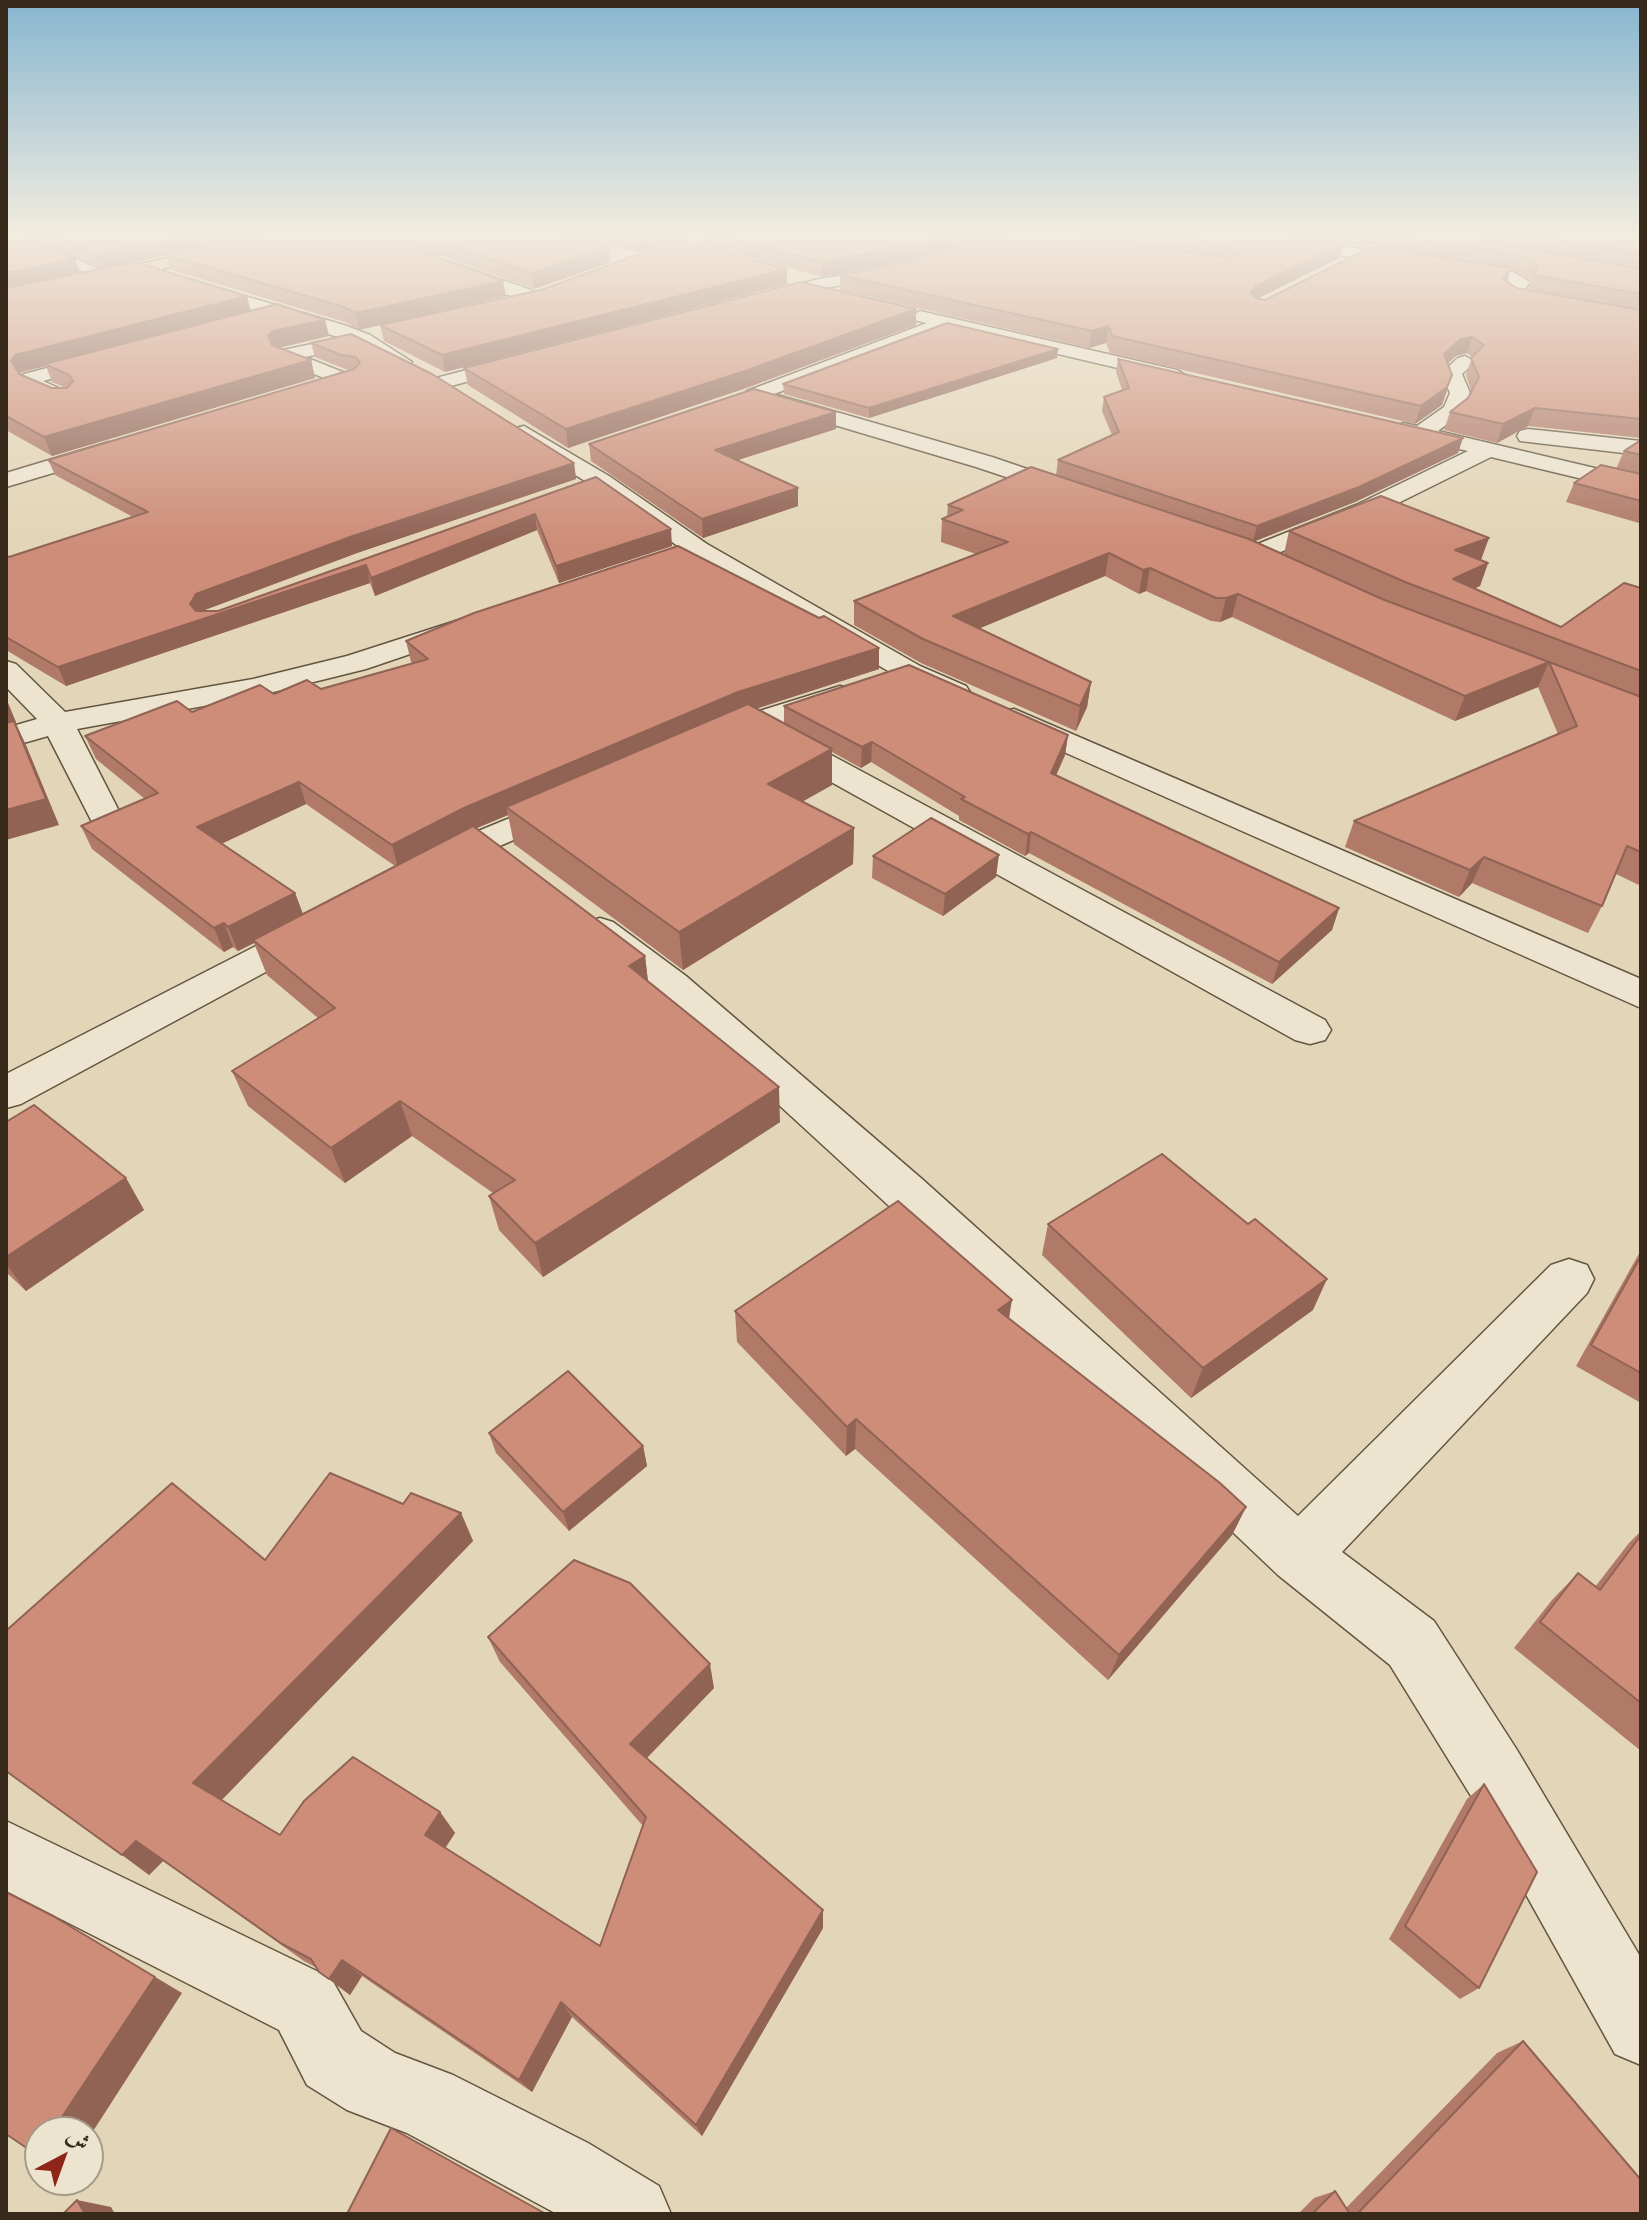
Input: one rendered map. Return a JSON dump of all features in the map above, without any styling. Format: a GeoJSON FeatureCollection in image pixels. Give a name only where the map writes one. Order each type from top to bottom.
{"type":"FeatureCollection","features":[{"type":"Feature","properties":{"kind":"street"},"geometry":{"type":"LineString","coordinates":[[348,335],[468,397]]}},
{"type":"Feature","properties":{"kind":"street"},"geometry":{"type":"LineString","coordinates":[[358,375],[285,355],[383,335]]}},
{"type":"Feature","properties":{"kind":"street"},"geometry":{"type":"LineString","coordinates":[[917,335],[747,397],[984,462],[1089,498]]}},
{"type":"Feature","properties":{"kind":"street"},"geometry":{"type":"LineString","coordinates":[[1001,335],[1191,379]]}},
{"type":"Feature","properties":{"kind":"street"},"geometry":{"type":"LineString","coordinates":[[67,399],[36,386],[31,378],[132,351]]}},
{"type":"Feature","properties":{"kind":"street"},"geometry":{"type":"LineString","coordinates":[[313,388],[358,375],[423,372],[547,355]]}},
{"type":"Feature","properties":{"kind":"street"},"geometry":{"type":"LineString","coordinates":[[1431,435],[1453,410],[1460,393],[1451,373],[1465,362]]}},
{"type":"Feature","properties":{"kind":"street"},"geometry":{"type":"LineString","coordinates":[[504,420],[566,459],[586,486],[683,554],[910,672],[1641,995]]}},
{"type":"Feature","properties":{"kind":"street"},"geometry":{"type":"LineString","coordinates":[[1390,426],[1641,486]]}},
{"type":"Feature","properties":{"kind":"street"},"geometry":{"type":"LineString","coordinates":[[1431,435],[1535,436],[1641,448]]}},
{"type":"Feature","properties":{"kind":"street"},"geometry":{"type":"LineString","coordinates":[[6,480],[129,443]]}},
{"type":"Feature","properties":{"kind":"street"},"geometry":{"type":"LineString","coordinates":[[566,459],[595,449]]}},
{"type":"Feature","properties":{"kind":"street"},"geometry":{"type":"LineString","coordinates":[[1290,571],[1246,551],[1365,510],[1490,449]]}},
{"type":"Feature","properties":{"kind":"street"},"geometry":{"type":"LineString","coordinates":[[6,738],[58,723],[253,688],[356,663],[490,618]]}},
{"type":"Feature","properties":{"kind":"street"},"geometry":{"type":"LineString","coordinates":[[6,670],[58,723],[104,815]]}},
{"type":"Feature","properties":{"kind":"street"},"geometry":{"type":"LineString","coordinates":[[680,755],[751,724],[910,672]]}},
{"type":"Feature","properties":{"kind":"street"},"geometry":{"type":"LineString","coordinates":[[751,724],[1310,1030]]}},
{"type":"Feature","properties":{"kind":"street"},"geometry":{"type":"LineString","coordinates":[[521,870],[596,792]]}},
{"type":"Feature","properties":{"kind":"street"},"geometry":{"type":"LineString","coordinates":[[413,878],[521,870],[672,985],[988,1267],[1299,1555],[1412,1643],[1494,1773],[1641,2028]]}},
{"type":"Feature","properties":{"kind":"street"},"geometry":{"type":"LineString","coordinates":[[6,1093],[343,915]]}},
{"type":"Feature","properties":{"kind":"street"},"geometry":{"type":"LineString","coordinates":[[1299,1555],[1569,1279]]}},
{"type":"Feature","properties":{"kind":"street"},"geometry":{"type":"LineString","coordinates":[[6,1855],[305,2004],[334,2058],[374,2083],[426,2102],[560,2171],[631,2214]]}},
{"type":"Feature","properties":{"kind":"building"},"geometry":{"type":"Polygon","coordinates":[[[6,335],[95,335],[15,355],[11,361],[19,374],[52,388],[67,388],[73,381],[69,375],[45,364],[159,335],[269,335],[272,345],[311,360],[44,437],[6,416],[6,335]]]}},
{"type":"Feature","properties":{"kind":"building"},"geometry":{"type":"Polygon","coordinates":[[[352,335],[432,374],[574,463],[353,536],[196,594],[190,604],[196,611],[218,611],[596,477],[671,529],[556,566],[535,514],[371,578],[366,565],[58,667],[6,637],[6,556],[148,512],[48,460],[354,369],[360,363],[356,357],[341,355],[311,343],[352,335]]]}},
{"type":"Feature","properties":{"kind":"building"},"geometry":{"type":"Polygon","coordinates":[[[400,335],[524,335],[442,355],[400,335]]]}},
{"type":"Feature","properties":{"kind":"building"},"geometry":{"type":"Polygon","coordinates":[[[595,335],[845,335],[566,429],[464,368],[595,335]]]}},
{"type":"Feature","properties":{"kind":"building"},"geometry":{"type":"Polygon","coordinates":[[[916,335],[997,335],[1058,349],[869,408],[783,384],[916,335]]]}},
{"type":"Feature","properties":{"kind":"building"},"geometry":{"type":"Polygon","coordinates":[[[1641,335],[1641,419],[1535,408],[1503,424],[1450,412],[1468,398],[1479,377],[1471,358],[1484,345],[1472,337],[1461,339],[1444,354],[1452,375],[1447,387],[1421,406],[1112,336],[1641,335]]]}},
{"type":"Feature","properties":{"kind":"building"},"geometry":{"type":"Polygon","coordinates":[[[1118,359],[1463,438],[1359,487],[1257,526],[1058,460],[1119,432],[1104,397],[1129,388],[1118,359]]]}},
{"type":"Feature","properties":{"kind":"building"},"geometry":{"type":"Polygon","coordinates":[[[754,389],[836,412],[715,450],[798,488],[702,519],[589,444],[754,389]]]}},
{"type":"Feature","properties":{"kind":"building"},"geometry":{"type":"Polygon","coordinates":[[[1641,440],[1641,455],[1624,451],[1641,440]]]}},
{"type":"Feature","properties":{"kind":"building"},"geometry":{"type":"Polygon","coordinates":[[[1601,465],[1641,474],[1641,501],[1574,483],[1601,465]]]}},
{"type":"Feature","properties":{"kind":"building"},"geometry":{"type":"Polygon","coordinates":[[[1031,467],[1249,539],[1382,599],[1549,662],[1465,696],[1238,594],[1216,598],[1150,568],[1143,570],[1109,553],[953,616],[1091,682],[1080,706],[923,639],[854,601],[1008,542],[942,519],[963,510],[948,505],[1031,467]]]}},
{"type":"Feature","properties":{"kind":"building"},"geometry":{"type":"Polygon","coordinates":[[[1381,496],[1489,538],[1455,550],[1488,563],[1453,579],[1561,627],[1624,583],[1641,588],[1641,671],[1405,582],[1289,531],[1381,496]]]}},
{"type":"Feature","properties":{"kind":"building"},"geometry":{"type":"Polygon","coordinates":[[[678,546],[819,618],[824,616],[879,648],[738,692],[464,808],[392,845],[299,782],[197,827],[295,893],[228,927],[224,923],[214,928],[81,826],[158,793],[85,736],[177,701],[192,712],[260,685],[274,694],[307,680],[321,689],[428,659],[406,641],[474,613],[678,546]]]}},
{"type":"Feature","properties":{"kind":"building"},"geometry":{"type":"Polygon","coordinates":[[[1549,662],[1641,697],[1641,852],[1627,846],[1602,906],[1484,857],[1470,870],[1354,821],[1577,726],[1549,662]]]}},
{"type":"Feature","properties":{"kind":"building"},"geometry":{"type":"Polygon","coordinates":[[[909,665],[1068,735],[1051,773],[1339,908],[1279,962],[1031,832],[1028,834],[961,799],[965,797],[872,742],[862,747],[784,706],[909,665]]]}},
{"type":"Feature","properties":{"kind":"building"},"geometry":{"type":"Polygon","coordinates":[[[748,704],[832,749],[768,784],[854,828],[679,932],[506,807],[748,704]]]}},
{"type":"Feature","properties":{"kind":"building"},"geometry":{"type":"Polygon","coordinates":[[[14,721],[46,799],[6,810],[6,723],[14,721]]]}},
{"type":"Feature","properties":{"kind":"building"},"geometry":{"type":"Polygon","coordinates":[[[931,818],[999,855],[945,894],[873,856],[931,818]]]}},
{"type":"Feature","properties":{"kind":"building"},"geometry":{"type":"Polygon","coordinates":[[[473,826],[645,956],[629,966],[779,1087],[535,1243],[489,1196],[515,1180],[400,1101],[331,1148],[232,1071],[335,1008],[253,940],[473,826]]]}},
{"type":"Feature","properties":{"kind":"building"},"geometry":{"type":"Polygon","coordinates":[[[34,1105],[126,1178],[6,1257],[6,1122],[34,1105]]]}},
{"type":"Feature","properties":{"kind":"building"},"geometry":{"type":"Polygon","coordinates":[[[1162,1154],[1248,1224],[1255,1219],[1327,1279],[1203,1368],[1048,1224],[1162,1154]]]}},
{"type":"Feature","properties":{"kind":"building"},"geometry":{"type":"Polygon","coordinates":[[[898,1201],[1012,1300],[998,1310],[1220,1483],[1246,1507],[1119,1655],[856,1419],[847,1427],[735,1311],[898,1201]]]}},
{"type":"Feature","properties":{"kind":"building"},"geometry":{"type":"Polygon","coordinates":[[[1641,1256],[1641,1373],[1591,1345],[1641,1256]]]}},
{"type":"Feature","properties":{"kind":"building"},"geometry":{"type":"Polygon","coordinates":[[[568,1371],[643,1446],[563,1512],[489,1433],[568,1371]]]}},
{"type":"Feature","properties":{"kind":"building"},"geometry":{"type":"Polygon","coordinates":[[[330,1473],[403,1504],[411,1493],[461,1513],[193,1783],[280,1835],[304,1801],[353,1757],[440,1812],[425,1835],[600,1946],[646,1817],[488,1637],[574,1560],[630,1583],[710,1664],[630,1744],[823,1910],[696,2125],[561,2002],[519,2080],[342,1960],[329,1979],[319,1972],[311,1959],[282,1944],[136,1841],[122,1855],[6,1771],[6,1628],[172,1483],[265,1560],[330,1473]]]}},
{"type":"Feature","properties":{"kind":"building"},"geometry":{"type":"Polygon","coordinates":[[[1641,1535],[1641,1703],[1540,1622],[1578,1573],[1600,1590],[1641,1535]]]}},
{"type":"Feature","properties":{"kind":"building"},"geometry":{"type":"Polygon","coordinates":[[[1484,1784],[1537,1872],[1479,1988],[1405,1926],[1484,1784]]]}},
{"type":"Feature","properties":{"kind":"building"},"geometry":{"type":"Polygon","coordinates":[[[6,1892],[53,1916],[155,1977],[63,2116],[24,2116],[24,2146],[6,2134],[6,1892]]]}},
{"type":"Feature","properties":{"kind":"building"},"geometry":{"type":"Polygon","coordinates":[[[1523,2041],[1641,2180],[1641,2214],[1357,2214],[1523,2041]]]}},
{"type":"Feature","properties":{"kind":"building"},"geometry":{"type":"Polygon","coordinates":[[[391,2128],[546,2214],[347,2214],[391,2128]]]}},
{"type":"Feature","properties":{"kind":"building"},"geometry":{"type":"Polygon","coordinates":[[[1335,2191],[1350,2214],[1312,2214],[1335,2191]]]}},
{"type":"Feature","properties":{"kind":"building"},"geometry":{"type":"Polygon","coordinates":[[[77,2200],[85,2214],[63,2214],[77,2200]]]}}]}
